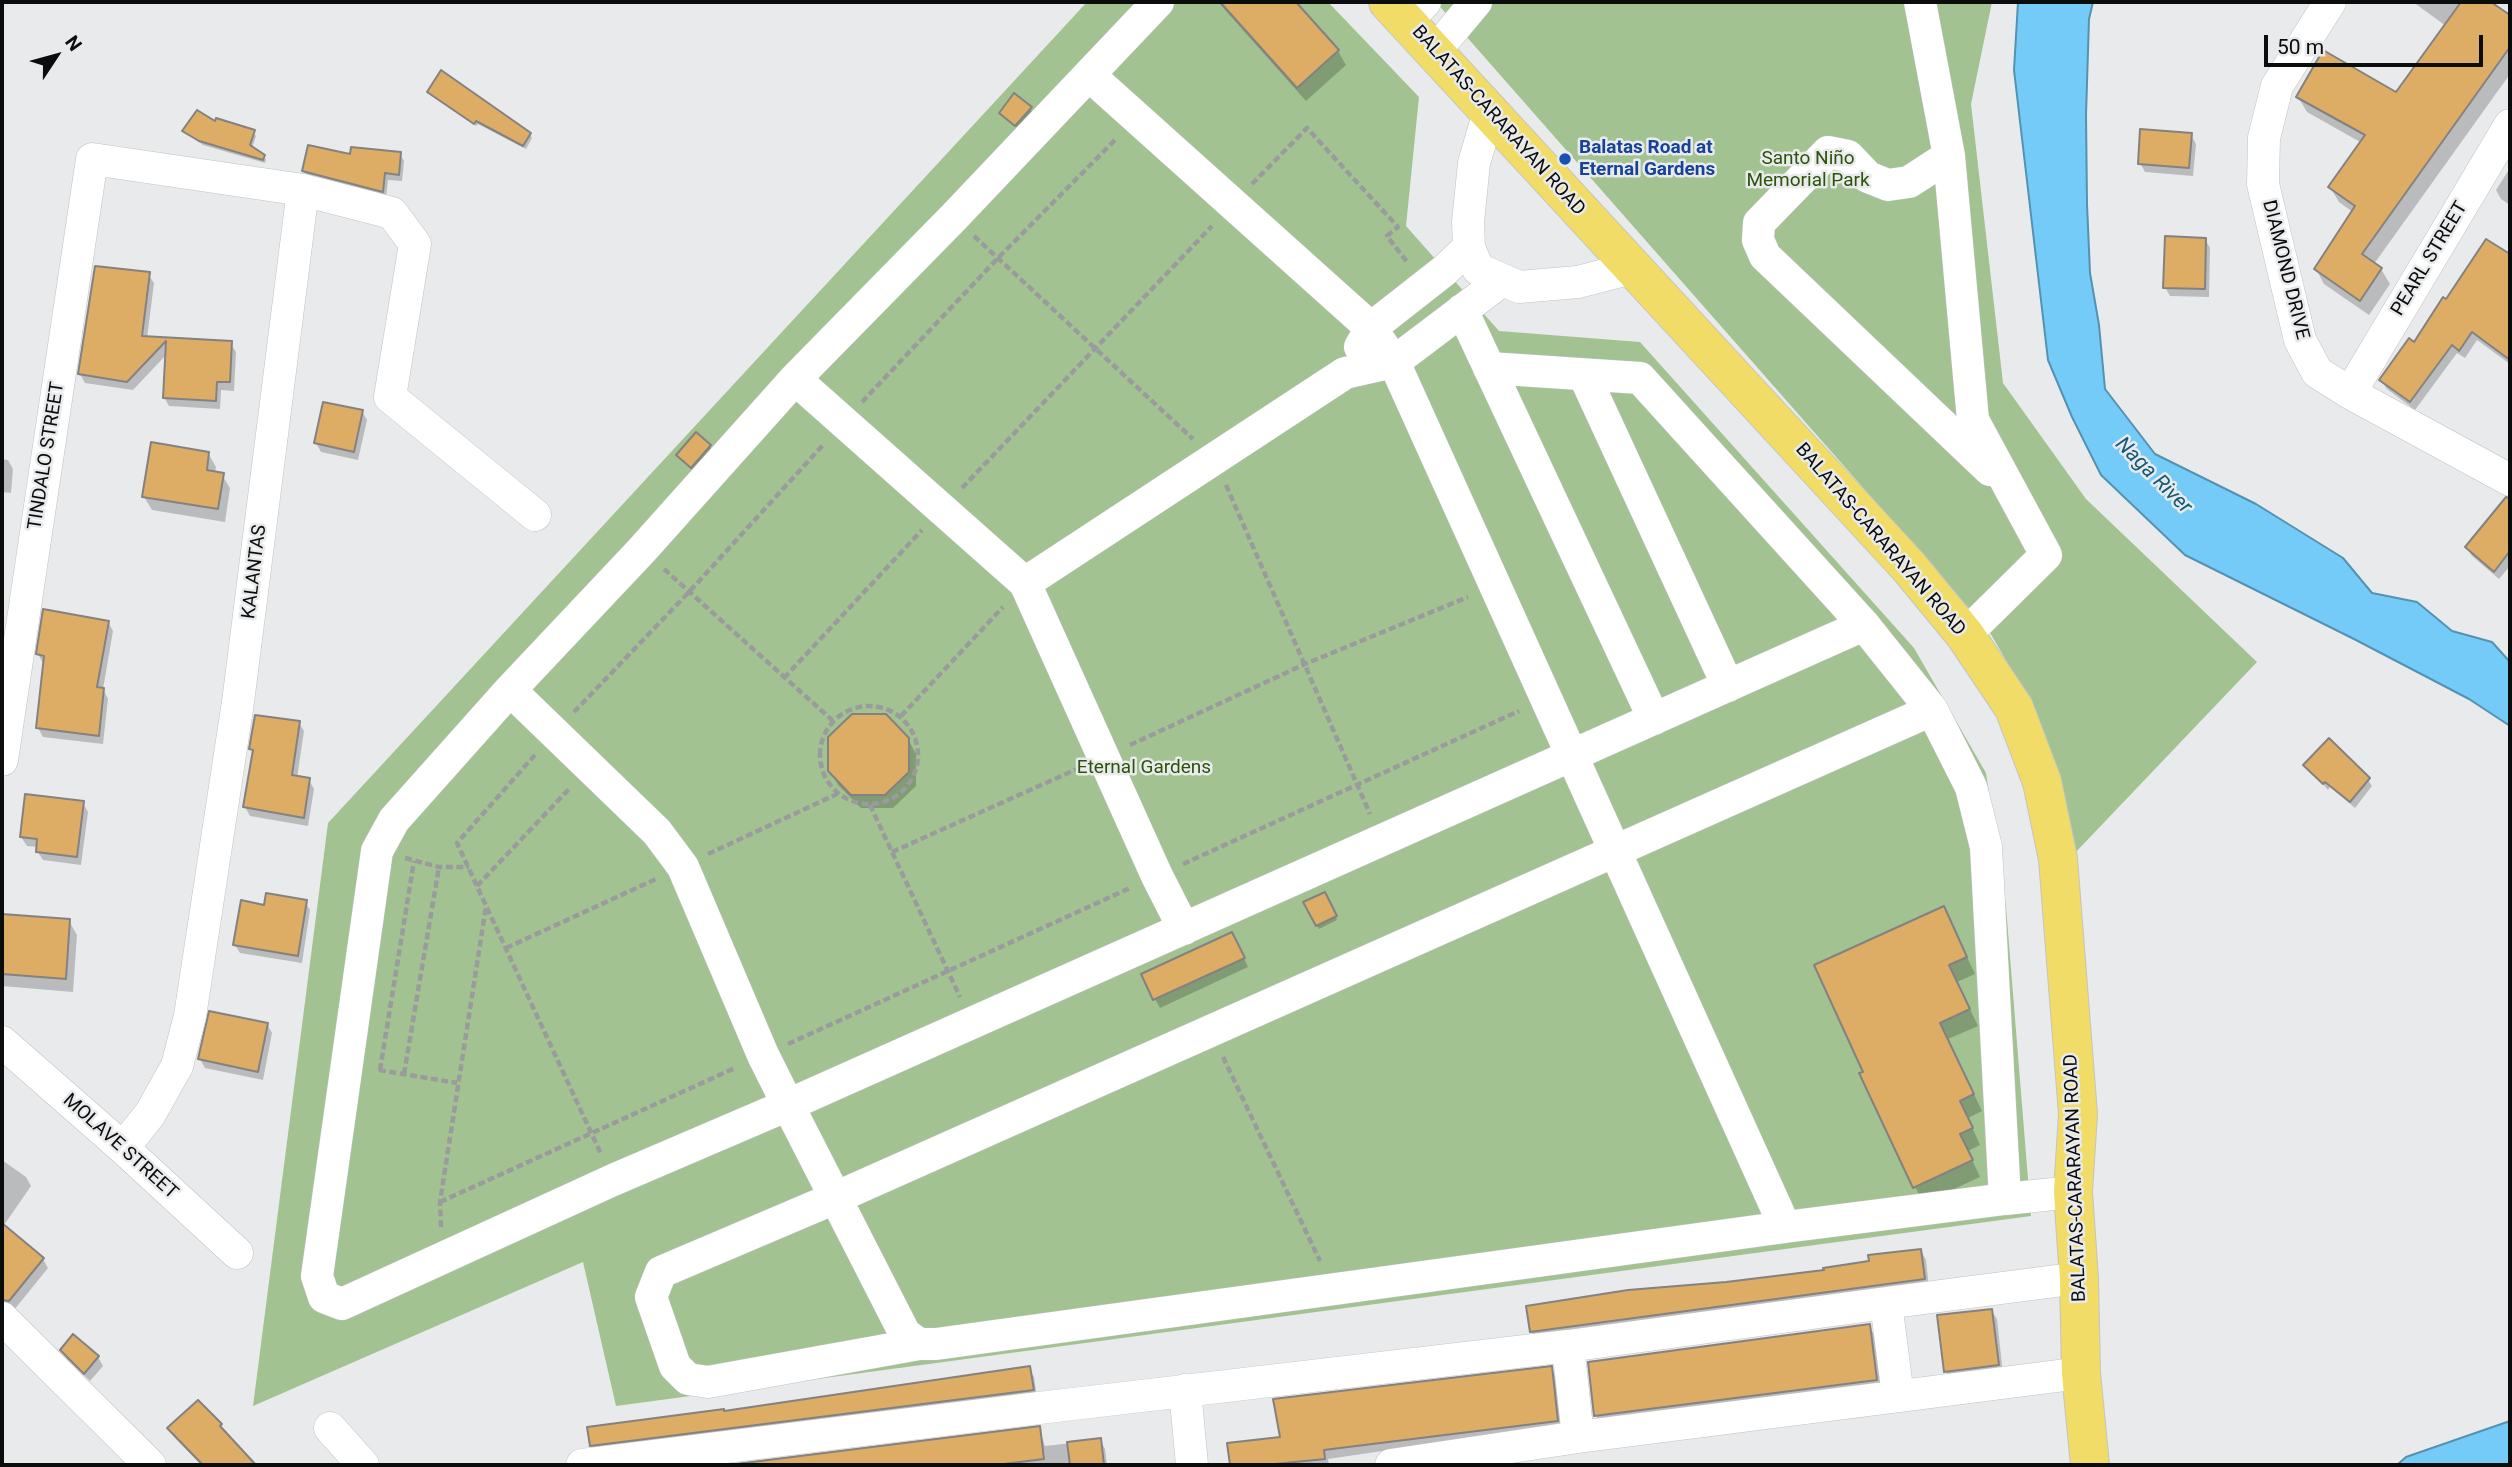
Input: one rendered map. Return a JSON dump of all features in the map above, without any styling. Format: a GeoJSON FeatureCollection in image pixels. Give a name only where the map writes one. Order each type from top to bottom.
{"type":"FeatureCollection","features":[{"type":"Feature","properties":{"kind":"main road","name":"BALATAS-CARARAYAN ROAD"},"geometry":{"type":"LineString","coordinates":[[1407,8],[1435,51],[1489,112],[1909,567],[1965,635],[2014,708],[2042,782],[2058,859],[2078,1114],[2073,1192],[2079,1278],[2081,1373],[2090,1465]]}},
{"type":"Feature","properties":{"kind":"street"},"geometry":{"type":"LineString","coordinates":[[1158,2],[795,379],[642,550],[509,690],[394,820],[377,851],[317,1276],[324,1297],[342,1304],[613,1180],[973,1023],[1864,625]]}},
{"type":"Feature","properties":{"kind":"street"},"geometry":{"type":"LineString","coordinates":[[1435,51],[1476,2]]}},
{"type":"Feature","properties":{"kind":"street"},"geometry":{"type":"LineString","coordinates":[[1920,2],[1949,156],[1973,420],[2046,555],[1965,635]]}},
{"type":"Feature","properties":{"kind":"street","name":"DIAMOND DRIVE"},"geometry":{"type":"LineString","coordinates":[[2330,2],[2277,86],[2264,138],[2263,184],[2300,340],[2317,372],[2350,393],[2510,480]]}},
{"type":"Feature","properties":{"kind":"street"},"geometry":{"type":"LineString","coordinates":[[1089,75],[1371,328],[1394,362],[1785,1227]]}},
{"type":"Feature","properties":{"kind":"street"},"geometry":{"type":"LineString","coordinates":[[1489,112],[1474,163],[1468,222],[1469,247],[1478,269],[1501,281],[1519,287],[1532,287],[1578,282],[1632,268]]}},
{"type":"Feature","properties":{"kind":"street","name":"PEARL STREET"},"geometry":{"type":"LineString","coordinates":[[2350,393],[2510,125]]}},
{"type":"Feature","properties":{"kind":"street"},"geometry":{"type":"LineString","coordinates":[[1949,156],[1909,182],[1888,185],[1868,177],[1848,156],[1828,152],[1759,223],[1758,240],[1765,256],[2010,488]]}},
{"type":"Feature","properties":{"kind":"street","name":"TINDALO STREET"},"geometry":{"type":"LineString","coordinates":[[2,756],[92,159],[303,190]]}},
{"type":"Feature","properties":{"kind":"street"},"geometry":{"type":"LineString","coordinates":[[303,190],[392,213],[415,244],[390,397],[534,514]]}},
{"type":"Feature","properties":{"kind":"street","name":"KALANTAS"},"geometry":{"type":"LineString","coordinates":[[123,1148],[150,1114],[177,1066],[190,1016],[238,702],[303,190]]}},
{"type":"Feature","properties":{"kind":"street"},"geometry":{"type":"LineString","coordinates":[[1345,373],[1371,328],[1469,247]]}},
{"type":"Feature","properties":{"kind":"street"},"geometry":{"type":"LineString","coordinates":[[1025,583],[1345,373],[1394,362],[1501,281]]}},
{"type":"Feature","properties":{"kind":"street"},"geometry":{"type":"LineString","coordinates":[[1462,310],[1654,719]]}},
{"type":"Feature","properties":{"kind":"street"},"geometry":{"type":"LineString","coordinates":[[1489,368],[1640,378],[1864,625],[1932,710],[1971,787],[1986,847],[2005,1199]]}},
{"type":"Feature","properties":{"kind":"street"},"geometry":{"type":"LineString","coordinates":[[1584,374],[1728,686]]}},
{"type":"Feature","properties":{"kind":"street"},"geometry":{"type":"LineString","coordinates":[[795,379],[1025,583],[1157,876],[1184,929]]}},
{"type":"Feature","properties":{"kind":"street"},"geometry":{"type":"LineString","coordinates":[[509,690],[657,832],[682,866],[763,1055],[905,1334],[919,1344]]}},
{"type":"Feature","properties":{"kind":"street"},"geometry":{"type":"LineString","coordinates":[[1932,710],[835,1198],[661,1272],[651,1297],[675,1366],[688,1379],[708,1382],[919,1344],[936,1344],[1785,1227],[2073,1192]]}},
{"type":"Feature","properties":{"kind":"street","name":"MOLAVE STREET"},"geometry":{"type":"LineString","coordinates":[[2,1042],[237,1253]]}},
{"type":"Feature","properties":{"kind":"street"},"geometry":{"type":"LineString","coordinates":[[582,1465],[746,1455],[1185,1390],[1568,1346],[2079,1278]]}},
{"type":"Feature","properties":{"kind":"street"},"geometry":{"type":"LineString","coordinates":[[1886,1303],[1898,1396]]}},
{"type":"Feature","properties":{"kind":"street"},"geometry":{"type":"LineString","coordinates":[[2,1318],[144,1463]]}},
{"type":"Feature","properties":{"kind":"street"},"geometry":{"type":"LineString","coordinates":[[1568,1346],[1578,1437]]}},
{"type":"Feature","properties":{"kind":"street"},"geometry":{"type":"LineString","coordinates":[[1391,1465],[1578,1437],[2081,1373]]}},
{"type":"Feature","properties":{"kind":"street"},"geometry":{"type":"LineString","coordinates":[[1185,1390],[1192,1465]]}},
{"type":"Feature","properties":{"kind":"street"},"geometry":{"type":"LineString","coordinates":[[330,1427],[363,1465]]}},
{"type":"Feature","properties":{"kind":"path"},"geometry":{"type":"LineString","coordinates":[[613,1180],[457,843],[554,733],[689,592],[844,422],[998,258],[1137,117]]}},
{"type":"Feature","properties":{"kind":"path"},"geometry":{"type":"LineString","coordinates":[[784,678],[1307,128],[1398,227],[1387,236],[1426,285]]}},
{"type":"Feature","properties":{"kind":"path"},"geometry":{"type":"LineString","coordinates":[[642,550],[832,720]]}},
{"type":"Feature","properties":{"kind":"path"},"geometry":{"type":"LineString","coordinates":[[901,716],[1025,583]]}},
{"type":"Feature","properties":{"kind":"path"},"geometry":{"type":"LineString","coordinates":[[892,852],[1305,664],[1495,586]]}},
{"type":"Feature","properties":{"kind":"path"},"geometry":{"type":"LineString","coordinates":[[440,1202],[1546,698]]}},
{"type":"Feature","properties":{"kind":"path"},"geometry":{"type":"LineString","coordinates":[[878,705],[901,716],[918,742],[917,772],[898,796],[869,805],[852,802],[837,794],[822,772],[820,745],[832,720],[853,707],[878,705]]}},
{"type":"Feature","properties":{"kind":"path"},"geometry":{"type":"LineString","coordinates":[[477,886],[590,767]]}},
{"type":"Feature","properties":{"kind":"path"},"geometry":{"type":"LineString","coordinates":[[869,805],[973,1023]]}},
{"type":"Feature","properties":{"kind":"path"},"geometry":{"type":"LineString","coordinates":[[377,851],[439,867],[468,867]]}},
{"type":"Feature","properties":{"kind":"path"},"geometry":{"type":"LineString","coordinates":[[380,1070],[414,861]]}},
{"type":"Feature","properties":{"kind":"path"},"geometry":{"type":"LineString","coordinates":[[404,1074],[439,867]]}},
{"type":"Feature","properties":{"kind":"path"},"geometry":{"type":"LineString","coordinates":[[442,1259],[440,1202],[486,905]]}},
{"type":"Feature","properties":{"kind":"path"},"geometry":{"type":"LineString","coordinates":[[1211,1031],[1333,1289]]}},
{"type":"Feature","properties":{"kind":"path"},"geometry":{"type":"LineString","coordinates":[[347,1065],[457,1083]]}},
{"type":"Feature","properties":{"kind":"green space","name":"Eternal Gardens"},"geometry":{"type":"Polygon","coordinates":[[[1087,2],[1328,2],[1419,97],[1406,226],[1499,331],[1640,342],[1914,648],[1986,773],[2006,907],[2031,1216],[616,1406],[583,1262],[253,1406],[328,823],[1087,2]]]}},
{"type":"Feature","properties":{"kind":"green space","name":"Santo Niño Memorial Park"},"geometry":{"type":"Polygon","coordinates":[[[1436,2],[1992,2],[1971,104],[2003,383],[2086,499],[2257,662],[2074,854],[2037,714],[1989,631],[1436,2]]]}},
{"type":"Feature","properties":{"kind":"water","name":"Naga River"},"geometry":{"type":"Polygon","coordinates":[[[2018,2],[2093,2],[2089,19],[2086,115],[2087,204],[2090,273],[2099,325],[2105,389],[2155,454],[2256,504],[2343,558],[2372,593],[2417,602],[2452,631],[2492,642],[2510,662],[2510,726],[2469,699],[2185,555],[2101,475],[2048,360],[2014,70],[2018,2]]]}},
{"type":"Feature","properties":{"kind":"water"},"geometry":{"type":"Polygon","coordinates":[[[2510,1421],[2510,1465],[2397,1465],[2406,1457],[2510,1421]]]}},
{"type":"Feature","properties":{"kind":"building"},"geometry":{"type":"Polygon","coordinates":[[[1220,2],[1296,2],[1339,50],[1297,88],[1220,2]]]}},
{"type":"Feature","properties":{"kind":"building"},"geometry":{"type":"Polygon","coordinates":[[[2461,2],[2491,2],[2510,15],[2510,47],[2362,254],[2382,268],[2360,301],[2314,269],[2355,206],[2328,187],[2365,135],[2296,97],[2323,50],[2396,92],[2461,2]]]}},
{"type":"Feature","properties":{"kind":"building"},"geometry":{"type":"Polygon","coordinates":[[[441,70],[531,133],[523,146],[476,121],[474,124],[427,92],[441,70]]]}},
{"type":"Feature","properties":{"kind":"building"},"geometry":{"type":"Polygon","coordinates":[[[1014,93],[1032,107],[1015,126],[999,113],[1014,93]]]}},
{"type":"Feature","properties":{"kind":"building"},"geometry":{"type":"Polygon","coordinates":[[[197,110],[215,121],[216,118],[255,130],[250,145],[265,155],[263,160],[199,141],[182,131],[197,110]]]}},
{"type":"Feature","properties":{"kind":"building"},"geometry":{"type":"Polygon","coordinates":[[[2140,129],[2192,133],[2189,168],[2138,164],[2140,129]]]}},
{"type":"Feature","properties":{"kind":"building"},"geometry":{"type":"Polygon","coordinates":[[[308,145],[350,154],[351,147],[401,152],[399,175],[385,173],[383,192],[302,171],[308,145]]]}},
{"type":"Feature","properties":{"kind":"building"},"geometry":{"type":"Polygon","coordinates":[[[2165,236],[2206,238],[2205,289],[2163,288],[2165,236]]]}},
{"type":"Feature","properties":{"kind":"building"},"geometry":{"type":"Polygon","coordinates":[[[2486,239],[2510,254],[2510,360],[2472,332],[2459,351],[2452,345],[2410,402],[2379,380],[2409,338],[2414,342],[2486,239]]]}},
{"type":"Feature","properties":{"kind":"building"},"geometry":{"type":"Polygon","coordinates":[[[95,266],[150,272],[142,336],[232,341],[230,382],[217,382],[216,401],[163,398],[166,341],[127,382],[78,374],[95,266]]]}},
{"type":"Feature","properties":{"kind":"building"},"geometry":{"type":"Polygon","coordinates":[[[323,402],[363,410],[354,452],[314,443],[323,402]]]}},
{"type":"Feature","properties":{"kind":"building"},"geometry":{"type":"Polygon","coordinates":[[[696,432],[711,445],[691,468],[676,455],[696,432]]]}},
{"type":"Feature","properties":{"kind":"building"},"geometry":{"type":"Polygon","coordinates":[[[151,442],[209,452],[207,470],[224,473],[218,509],[142,497],[151,442]]]}},
{"type":"Feature","properties":{"kind":"building"},"geometry":{"type":"Polygon","coordinates":[[[2506,497],[2510,498],[2510,551],[2494,572],[2465,547],[2506,497]]]}},
{"type":"Feature","properties":{"kind":"building"},"geometry":{"type":"Polygon","coordinates":[[[43,609],[109,621],[97,687],[104,688],[99,736],[36,728],[44,656],[36,654],[43,609]]]}},
{"type":"Feature","properties":{"kind":"building"},"geometry":{"type":"Polygon","coordinates":[[[852,714],[886,714],[909,738],[909,772],[885,795],[851,795],[828,771],[828,737],[852,714]]]}},
{"type":"Feature","properties":{"kind":"building"},"geometry":{"type":"Polygon","coordinates":[[[255,715],[300,721],[292,775],[310,778],[304,818],[243,807],[253,750],[249,749],[255,715]]]}},
{"type":"Feature","properties":{"kind":"building"},"geometry":{"type":"Polygon","coordinates":[[[2329,738],[2370,778],[2350,802],[2325,782],[2323,784],[2303,765],[2329,738]]]}},
{"type":"Feature","properties":{"kind":"building"},"geometry":{"type":"Polygon","coordinates":[[[25,794],[84,801],[77,857],[36,852],[37,839],[20,837],[25,794]]]}},
{"type":"Feature","properties":{"kind":"building"},"geometry":{"type":"Polygon","coordinates":[[[1325,892],[1337,916],[1316,926],[1303,902],[1325,892]]]}},
{"type":"Feature","properties":{"kind":"building"},"geometry":{"type":"Polygon","coordinates":[[[266,893],[307,900],[298,956],[233,945],[241,900],[264,905],[266,893]]]}},
{"type":"Feature","properties":{"kind":"building"},"geometry":{"type":"Polygon","coordinates":[[[1944,906],[1967,957],[1949,965],[1970,1009],[1940,1023],[1974,1094],[1960,1101],[1973,1128],[1960,1134],[1973,1160],[1913,1188],[1859,1073],[1863,1072],[1814,965],[1944,906]]]}},
{"type":"Feature","properties":{"kind":"building"},"geometry":{"type":"Polygon","coordinates":[[[2,914],[70,919],[66,979],[2,974],[2,914]]]}},
{"type":"Feature","properties":{"kind":"building"},"geometry":{"type":"Polygon","coordinates":[[[1232,932],[1245,958],[1153,1000],[1141,974],[1232,932]]]}},
{"type":"Feature","properties":{"kind":"building"},"geometry":{"type":"Polygon","coordinates":[[[209,1011],[268,1023],[258,1072],[198,1059],[209,1011]]]}},
{"type":"Feature","properties":{"kind":"building"},"geometry":{"type":"Polygon","coordinates":[[[2,1223],[44,1258],[9,1301],[2,1300],[2,1223]]]}},
{"type":"Feature","properties":{"kind":"building"},"geometry":{"type":"Polygon","coordinates":[[[1921,1249],[1925,1279],[1530,1332],[1526,1306],[1628,1290],[1824,1270],[1823,1268],[1869,1261],[1868,1255],[1921,1249]]]}},
{"type":"Feature","properties":{"kind":"building"},"geometry":{"type":"Polygon","coordinates":[[[1992,1309],[1999,1365],[1944,1372],[1937,1315],[1992,1309]]]}},
{"type":"Feature","properties":{"kind":"building"},"geometry":{"type":"Polygon","coordinates":[[[1870,1324],[1877,1380],[1594,1416],[1588,1362],[1870,1324]]]}},
{"type":"Feature","properties":{"kind":"building"},"geometry":{"type":"Polygon","coordinates":[[[73,1334],[99,1356],[84,1374],[60,1350],[73,1334]]]}},
{"type":"Feature","properties":{"kind":"building"},"geometry":{"type":"Polygon","coordinates":[[[1030,1366],[1034,1390],[590,1446],[587,1427],[724,1411],[1030,1366]]]}},
{"type":"Feature","properties":{"kind":"building"},"geometry":{"type":"Polygon","coordinates":[[[1552,1366],[1558,1421],[1324,1450],[1325,1459],[1265,1465],[1230,1465],[1227,1443],[1280,1437],[1273,1399],[1552,1366]]]}},
{"type":"Feature","properties":{"kind":"building"},"geometry":{"type":"Polygon","coordinates":[[[198,1400],[256,1465],[203,1465],[167,1428],[198,1400]]]}},
{"type":"Feature","properties":{"kind":"building"},"geometry":{"type":"Polygon","coordinates":[[[1040,1426],[1044,1459],[996,1465],[728,1465],[1040,1426]]]}},
{"type":"Feature","properties":{"kind":"building"},"geometry":{"type":"Polygon","coordinates":[[[1101,1438],[1104,1465],[1070,1465],[1067,1442],[1101,1438]]]}},
{"type":"Feature","properties":{"kind":"place","name":"Balatas Road at Eternal Gardens"},"geometry":{"type":"Point","coordinates":[1565,159]}}]}
